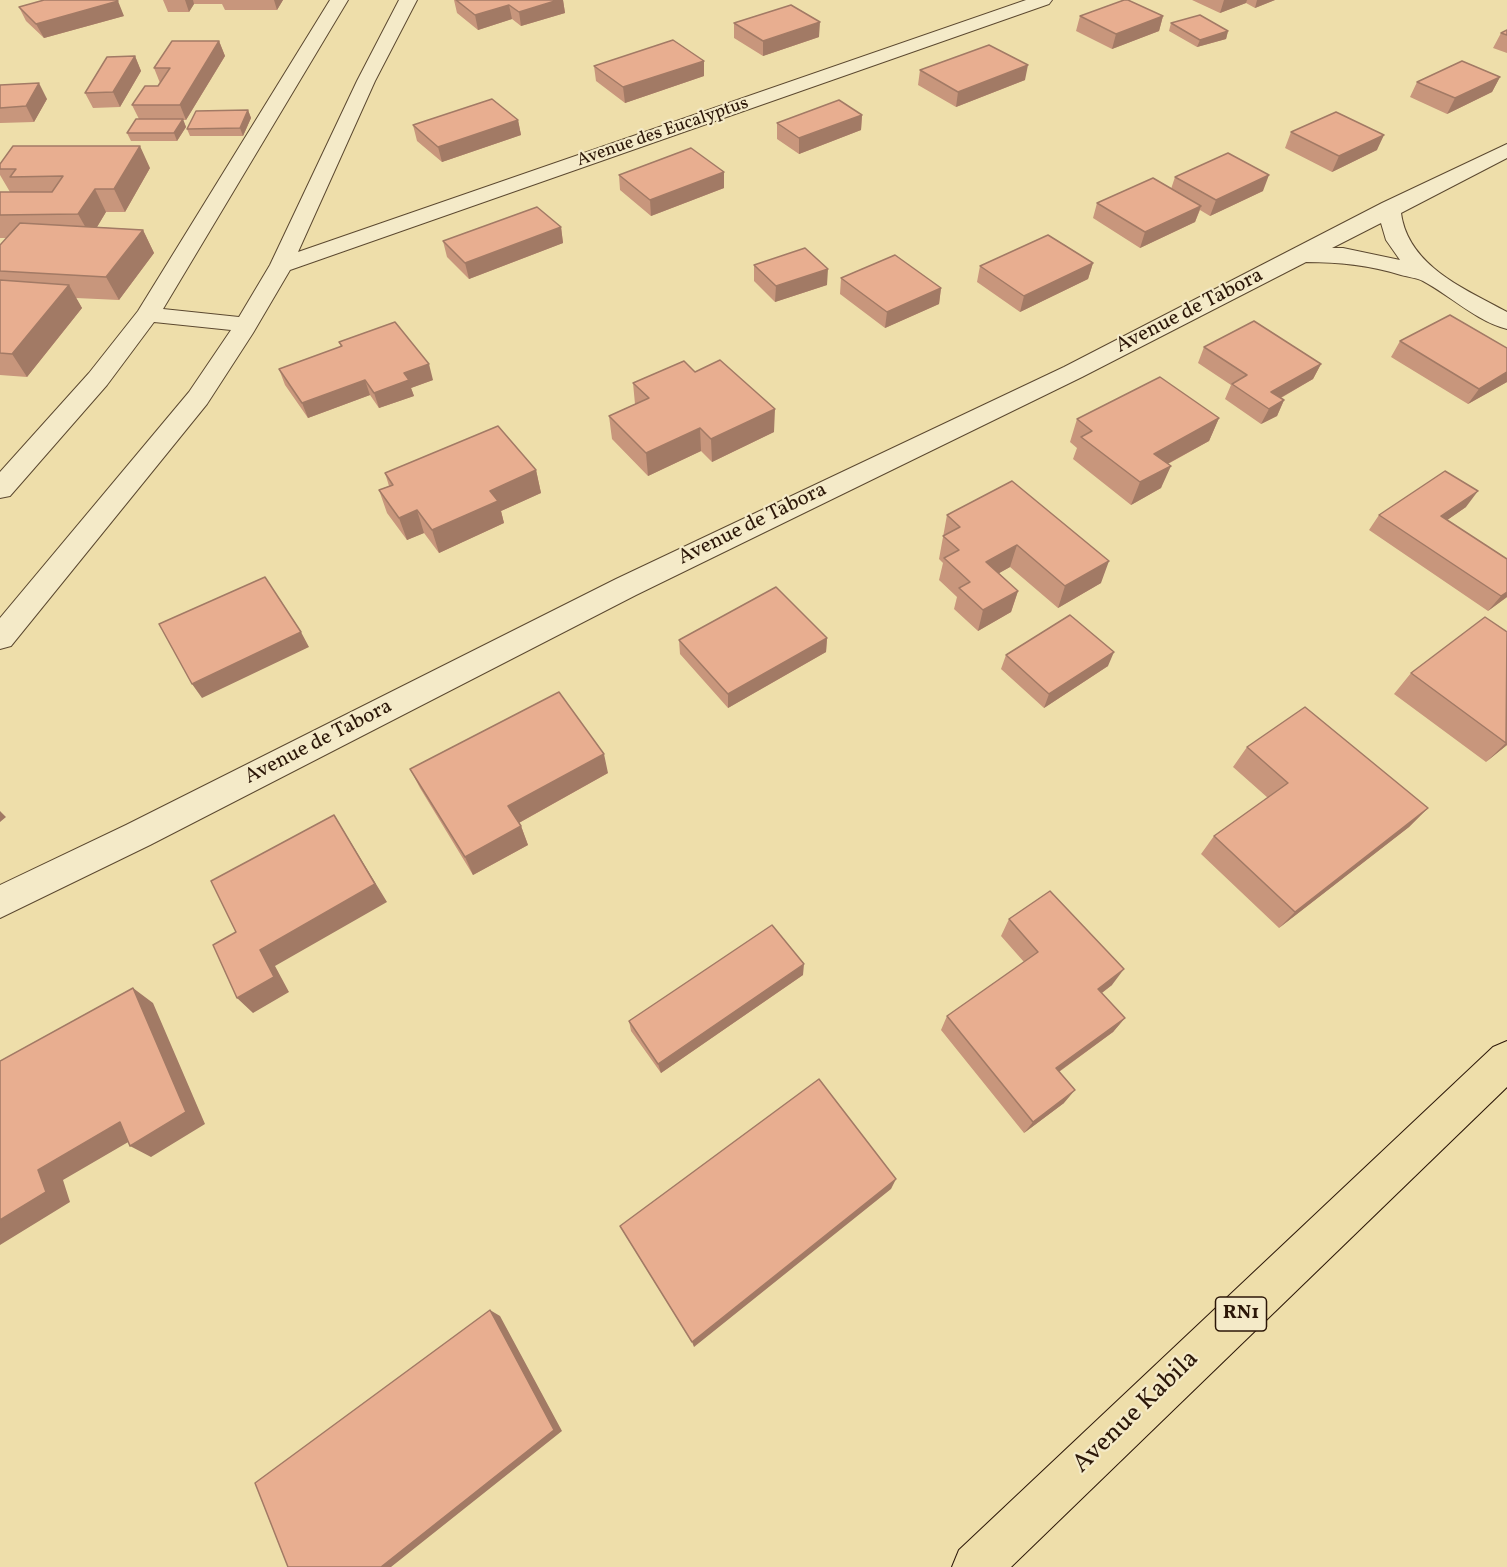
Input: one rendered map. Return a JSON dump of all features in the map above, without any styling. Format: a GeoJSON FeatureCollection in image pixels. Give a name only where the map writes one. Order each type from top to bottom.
{"type":"FeatureCollection","features":[{"type":"Feature","properties":{"kind":"highway","name":"Avenue Kabila"},"geometry":{"type":"LineString","coordinates":[[976,1567],[1507,1060]]}},
{"type":"Feature","properties":{"kind":"street"},"geometry":{"type":"LineString","coordinates":[[0,489],[98,379],[148,314],[339,0]]}},
{"type":"Feature","properties":{"kind":"street"},"geometry":{"type":"LineString","coordinates":[[0,638],[198,398],[246,325],[281,265],[366,81],[408,0]]}},
{"type":"Feature","properties":{"kind":"street","name":"Avenue des Eucalyptus"},"geometry":{"type":"LineString","coordinates":[[281,265],[1043,0]]}},
{"type":"Feature","properties":{"kind":"street","name":"Avenue de Tabora"},"geometry":{"type":"LineString","coordinates":[[0,902],[138,835],[626,587],[1073,372],[1297,255],[1507,150]]}},
{"type":"Feature","properties":{"kind":"street"},"geometry":{"type":"LineString","coordinates":[[1390,208],[1392,228],[1397,241],[1408,255],[1432,276],[1507,322]]}},
{"type":"Feature","properties":{"kind":"street"},"geometry":{"type":"LineString","coordinates":[[1297,255],[1343,255],[1382,262],[1432,276]]}},
{"type":"Feature","properties":{"kind":"street"},"geometry":{"type":"LineString","coordinates":[[148,314],[246,325]]}},
{"type":"Feature","properties":{"kind":"building"},"geometry":{"type":"Polygon","coordinates":[[[44,0],[118,1],[36,24],[19,7],[44,0]]]}},
{"type":"Feature","properties":{"kind":"building"},"geometry":{"type":"Polygon","coordinates":[[[456,0],[558,0],[519,12],[509,5],[475,15],[456,0]]]}},
{"type":"Feature","properties":{"kind":"building"},"geometry":{"type":"Polygon","coordinates":[[[1124,0],[1163,16],[1116,34],[1080,16],[1124,0]]]}},
{"type":"Feature","properties":{"kind":"building"},"geometry":{"type":"Polygon","coordinates":[[[791,5],[820,22],[763,41],[734,23],[791,5]]]}},
{"type":"Feature","properties":{"kind":"building"},"geometry":{"type":"Polygon","coordinates":[[[1200,15],[1228,31],[1200,40],[1171,23],[1200,15]]]}},
{"type":"Feature","properties":{"kind":"building"},"geometry":{"type":"Polygon","coordinates":[[[673,40],[704,61],[623,87],[594,66],[673,40]]]}},
{"type":"Feature","properties":{"kind":"building"},"geometry":{"type":"Polygon","coordinates":[[[172,41],[219,41],[180,105],[132,105],[145,86],[158,86],[170,68],[154,68],[172,41]]]}},
{"type":"Feature","properties":{"kind":"building"},"geometry":{"type":"Polygon","coordinates":[[[989,45],[1028,65],[958,92],[920,70],[989,45]]]}},
{"type":"Feature","properties":{"kind":"building"},"geometry":{"type":"Polygon","coordinates":[[[135,56],[113,92],[85,93],[107,57],[135,56]]]}},
{"type":"Feature","properties":{"kind":"building"},"geometry":{"type":"Polygon","coordinates":[[[1462,61],[1500,77],[1455,98],[1417,82],[1462,61]]]}},
{"type":"Feature","properties":{"kind":"building"},"geometry":{"type":"Polygon","coordinates":[[[39,83],[26,106],[0,108],[0,85],[39,83]]]}},
{"type":"Feature","properties":{"kind":"building"},"geometry":{"type":"Polygon","coordinates":[[[492,99],[518,120],[438,147],[413,125],[492,99]]]}},
{"type":"Feature","properties":{"kind":"building"},"geometry":{"type":"Polygon","coordinates":[[[839,100],[862,115],[799,138],[777,123],[839,100]]]}},
{"type":"Feature","properties":{"kind":"building"},"geometry":{"type":"Polygon","coordinates":[[[248,110],[240,128],[187,129],[196,111],[248,110]]]}},
{"type":"Feature","properties":{"kind":"building"},"geometry":{"type":"Polygon","coordinates":[[[1336,112],[1384,135],[1339,156],[1291,132],[1336,112]]]}},
{"type":"Feature","properties":{"kind":"building"},"geometry":{"type":"Polygon","coordinates":[[[136,119],[183,119],[174,133],[127,133],[136,119]]]}},
{"type":"Feature","properties":{"kind":"building"},"geometry":{"type":"Polygon","coordinates":[[[13,146],[140,146],[114,189],[95,189],[78,214],[0,215],[0,192],[52,192],[63,176],[10,177],[16,169],[0,169],[0,164],[13,146]]]}},
{"type":"Feature","properties":{"kind":"building"},"geometry":{"type":"Polygon","coordinates":[[[691,148],[724,172],[650,200],[619,175],[691,148]]]}},
{"type":"Feature","properties":{"kind":"building"},"geometry":{"type":"Polygon","coordinates":[[[1228,153],[1269,175],[1216,200],[1175,177],[1228,153]]]}},
{"type":"Feature","properties":{"kind":"building"},"geometry":{"type":"Polygon","coordinates":[[[1153,178],[1201,206],[1145,232],[1097,203],[1153,178]]]}},
{"type":"Feature","properties":{"kind":"building"},"geometry":{"type":"Polygon","coordinates":[[[537,207],[561,227],[465,263],[443,241],[537,207]]]}},
{"type":"Feature","properties":{"kind":"building"},"geometry":{"type":"Polygon","coordinates":[[[20,223],[143,230],[106,277],[0,271],[0,245],[20,223]]]}},
{"type":"Feature","properties":{"kind":"building"},"geometry":{"type":"Polygon","coordinates":[[[1048,235],[1093,263],[1024,296],[980,266],[1048,235]]]}},
{"type":"Feature","properties":{"kind":"building"},"geometry":{"type":"Polygon","coordinates":[[[805,248],[828,269],[776,286],[754,265],[805,248]]]}},
{"type":"Feature","properties":{"kind":"building"},"geometry":{"type":"Polygon","coordinates":[[[895,255],[941,288],[887,312],[841,278],[895,255]]]}},
{"type":"Feature","properties":{"kind":"building"},"geometry":{"type":"Polygon","coordinates":[[[0,280],[69,285],[12,354],[0,353],[0,280]]]}},
{"type":"Feature","properties":{"kind":"building"},"geometry":{"type":"Polygon","coordinates":[[[1450,315],[1507,348],[1507,372],[1479,389],[1400,341],[1450,315]]]}},
{"type":"Feature","properties":{"kind":"building"},"geometry":{"type":"Polygon","coordinates":[[[1254,321],[1321,364],[1271,392],[1284,400],[1269,409],[1232,384],[1247,375],[1204,347],[1254,321]]]}},
{"type":"Feature","properties":{"kind":"building"},"geometry":{"type":"Polygon","coordinates":[[[395,322],[429,364],[404,373],[409,380],[374,393],[365,380],[302,403],[279,369],[342,346],[339,342],[395,322]]]}},
{"type":"Feature","properties":{"kind":"building"},"geometry":{"type":"Polygon","coordinates":[[[720,360],[775,409],[711,439],[700,428],[646,453],[609,416],[649,398],[633,383],[684,361],[695,372],[720,360]]]}},
{"type":"Feature","properties":{"kind":"building"},"geometry":{"type":"Polygon","coordinates":[[[1160,377],[1219,418],[1154,454],[1171,466],[1140,482],[1081,437],[1092,431],[1077,419],[1160,377]]]}},
{"type":"Feature","properties":{"kind":"building"},"geometry":{"type":"Polygon","coordinates":[[[498,426],[536,470],[490,491],[498,501],[432,530],[417,510],[399,518],[379,490],[393,485],[385,473],[498,426]]]}},
{"type":"Feature","properties":{"kind":"building"},"geometry":{"type":"Polygon","coordinates":[[[1445,471],[1478,491],[1441,516],[1507,559],[1507,592],[1501,596],[1379,515],[1445,471]]]}},
{"type":"Feature","properties":{"kind":"building"},"geometry":{"type":"Polygon","coordinates":[[[1012,481],[1109,561],[1065,586],[1017,545],[986,562],[1018,591],[983,610],[959,588],[970,582],[944,558],[959,550],[943,536],[960,527],[947,515],[1012,481]]]}},
{"type":"Feature","properties":{"kind":"building"},"geometry":{"type":"Polygon","coordinates":[[[265,577],[301,632],[192,684],[159,624],[265,577]]]}},
{"type":"Feature","properties":{"kind":"building"},"geometry":{"type":"Polygon","coordinates":[[[776,587],[827,638],[728,694],[679,640],[776,587]]]}},
{"type":"Feature","properties":{"kind":"building"},"geometry":{"type":"Polygon","coordinates":[[[1070,615],[1114,652],[1049,694],[1006,655],[1070,615]]]}},
{"type":"Feature","properties":{"kind":"building"},"geometry":{"type":"Polygon","coordinates":[[[1485,617],[1507,632],[1506,743],[1411,673],[1485,617]]]}},
{"type":"Feature","properties":{"kind":"building"},"geometry":{"type":"Polygon","coordinates":[[[559,692],[604,754],[508,806],[521,826],[465,857],[410,769],[559,692]]]}},
{"type":"Feature","properties":{"kind":"building"},"geometry":{"type":"Polygon","coordinates":[[[1305,707],[1428,808],[1295,912],[1214,836],[1288,783],[1247,747],[1305,707]]]}},
{"type":"Feature","properties":{"kind":"building"},"geometry":{"type":"Polygon","coordinates":[[[334,815],[375,884],[260,950],[274,977],[237,998],[213,945],[236,932],[211,881],[334,815]]]}},
{"type":"Feature","properties":{"kind":"building"},"geometry":{"type":"Polygon","coordinates":[[[1050,891],[1124,969],[1098,989],[1125,1018],[1056,1068],[1075,1090],[1033,1122],[947,1016],[1038,952],[1009,919],[1050,891]]]}},
{"type":"Feature","properties":{"kind":"building"},"geometry":{"type":"Polygon","coordinates":[[[772,925],[804,964],[658,1064],[629,1021],[772,925]]]}},
{"type":"Feature","properties":{"kind":"building"},"geometry":{"type":"Polygon","coordinates":[[[133,988],[186,1112],[130,1146],[120,1122],[38,1170],[46,1192],[0,1220],[0,1061],[133,988]]]}},
{"type":"Feature","properties":{"kind":"building"},"geometry":{"type":"Polygon","coordinates":[[[819,1079],[896,1179],[692,1342],[620,1226],[819,1079]]]}},
{"type":"Feature","properties":{"kind":"building"},"geometry":{"type":"Polygon","coordinates":[[[490,1310],[554,1430],[381,1567],[288,1567],[255,1483],[490,1310]]]}}]}
